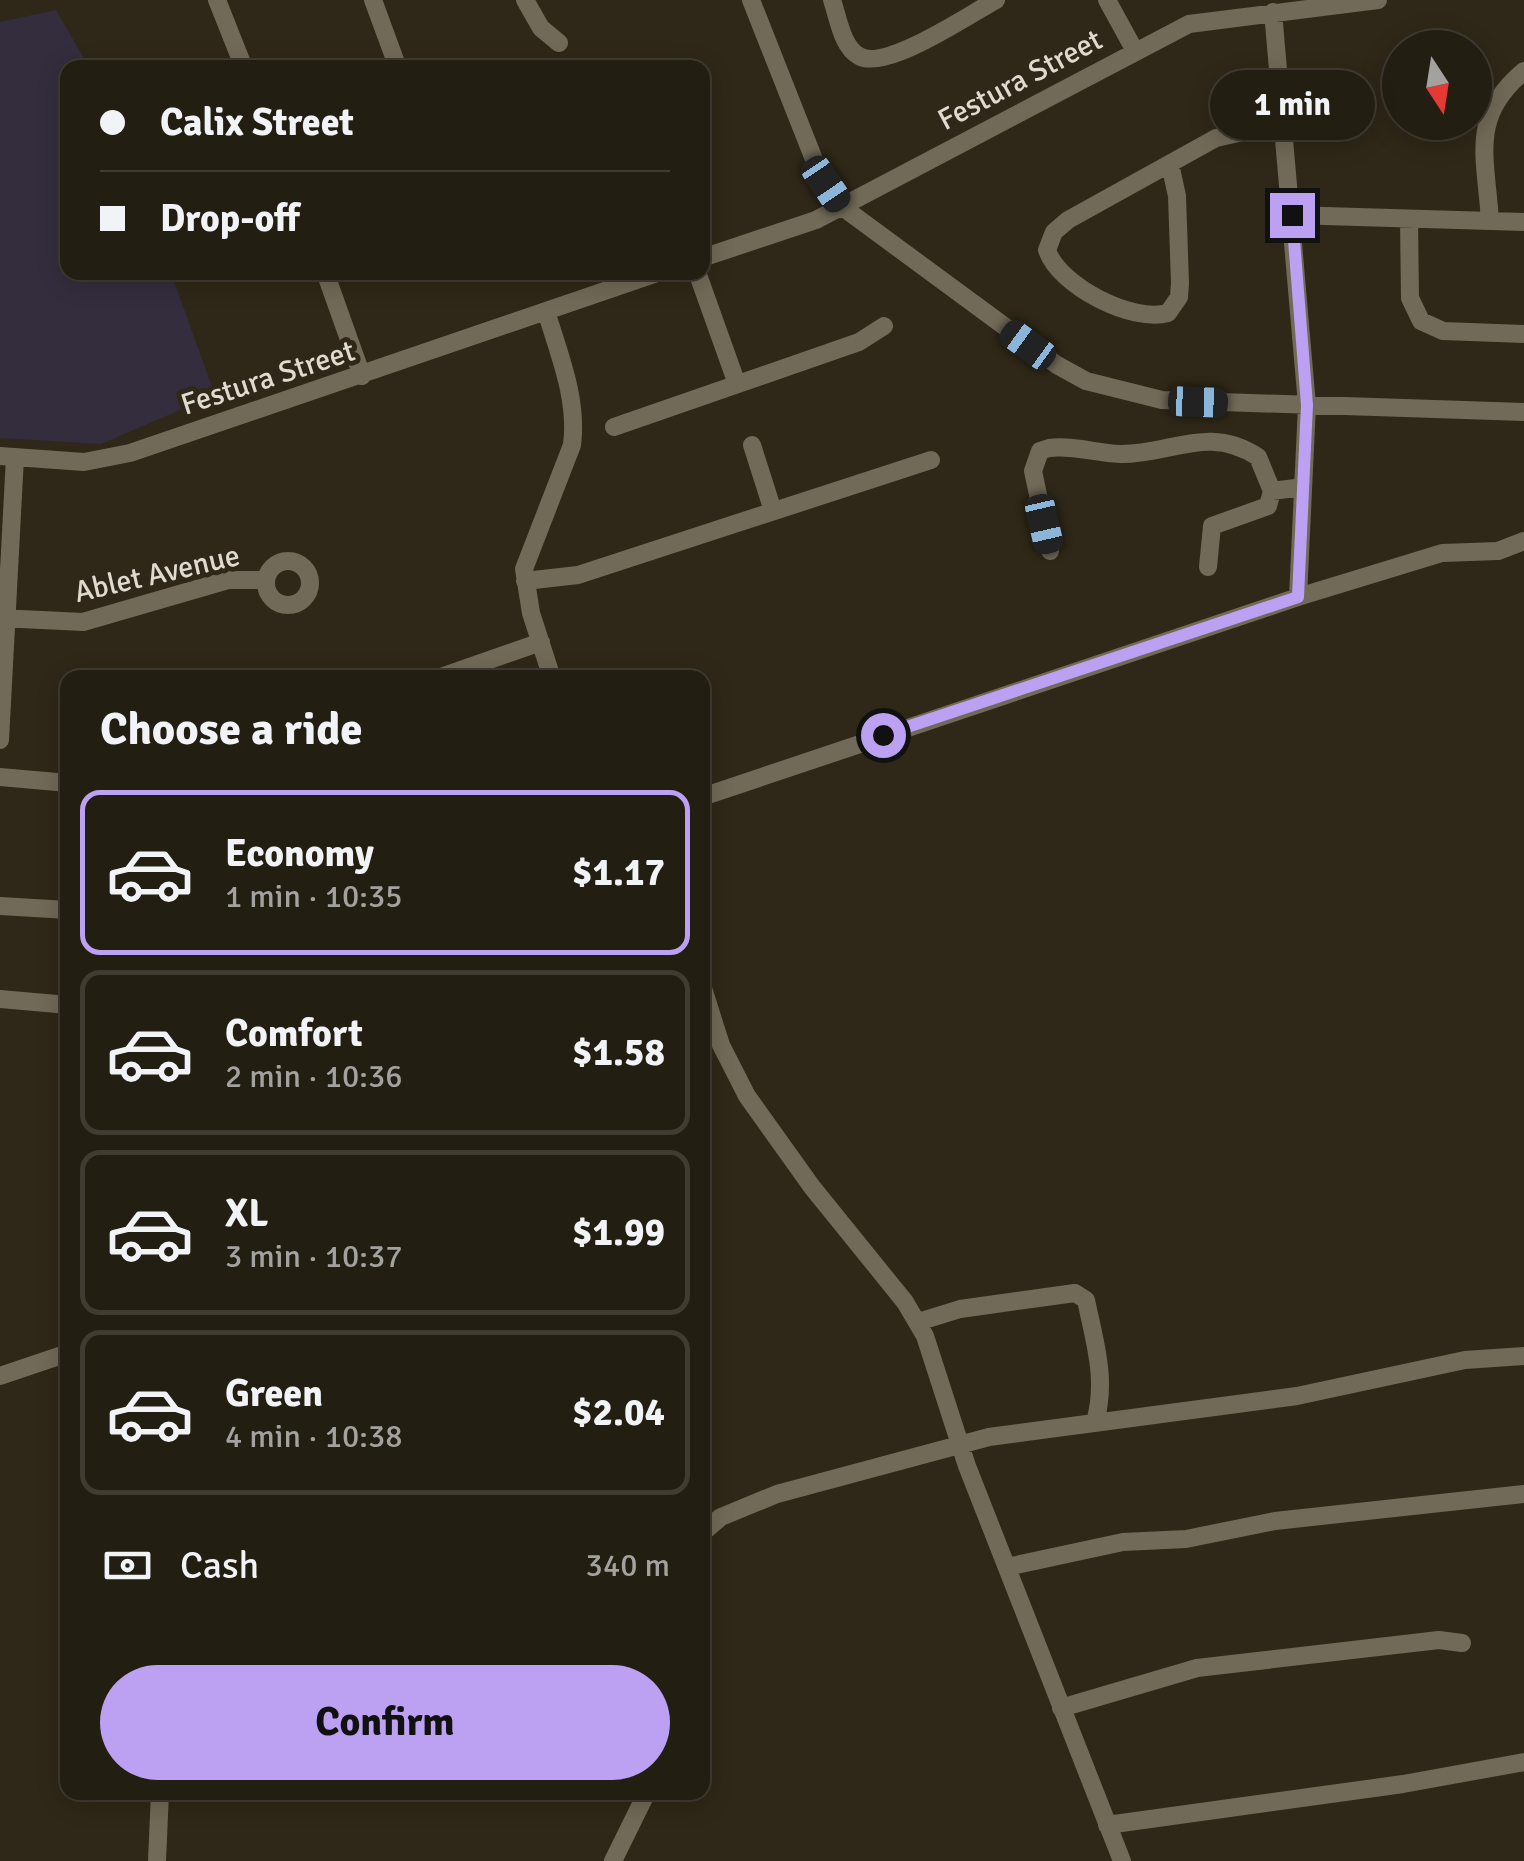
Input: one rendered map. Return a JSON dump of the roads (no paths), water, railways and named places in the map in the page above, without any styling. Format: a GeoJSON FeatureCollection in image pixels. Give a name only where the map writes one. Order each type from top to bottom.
{"type":"FeatureCollection","features":[{"type":"Feature","properties":{"kind":"street"},"geometry":{"type":"LineString","coordinates":[[218,0],[241,60]]}},
{"type":"Feature","properties":{"kind":"street"},"geometry":{"type":"LineString","coordinates":[[373,0],[395,60]]}},
{"type":"Feature","properties":{"kind":"street"},"geometry":{"type":"LineString","coordinates":[[525,0],[541,28],[559,43]]}},
{"type":"Feature","properties":{"kind":"street"},"geometry":{"type":"LineString","coordinates":[[751,0],[815,162],[841,206],[1057,366],[1086,381],[1162,400],[1524,412]]}},
{"type":"Feature","properties":{"kind":"street"},"geometry":{"type":"LineString","coordinates":[[832,0],[848,44],[859,56],[872,59],[898,54],[996,0]]}},
{"type":"Feature","properties":{"kind":"street"},"geometry":{"type":"LineString","coordinates":[[1107,0],[1134,51]]}},
{"type":"Feature","properties":{"kind":"street","name":"Festura Street"},"geometry":{"type":"LineString","coordinates":[[710,255],[816,220],[1189,24],[1378,0]]}},
{"type":"Feature","properties":{"kind":"street"},"geometry":{"type":"LineString","coordinates":[[1273,12],[1307,405],[1298,597]]}},
{"type":"Feature","properties":{"kind":"street"},"geometry":{"type":"LineString","coordinates":[[1490,221],[1486,123],[1496,97],[1524,71]]}},
{"type":"Feature","properties":{"kind":"street"},"geometry":{"type":"LineString","coordinates":[[1170,164],[1176,196],[1180,283],[1179,297],[1168,313],[1147,314],[1124,308],[1096,297],[1060,274],[1047,250],[1058,227],[1170,164],[1228,134],[1284,123]]}},
{"type":"Feature","properties":{"kind":"street"},"geometry":{"type":"LineString","coordinates":[[1292,215],[1524,222]]}},
{"type":"Feature","properties":{"kind":"street"},"geometry":{"type":"LineString","coordinates":[[1410,219],[1410,298],[1421,321],[1443,331],[1524,334]]}},
{"type":"Feature","properties":{"kind":"street"},"geometry":{"type":"LineString","coordinates":[[328,280],[362,376]]}},
{"type":"Feature","properties":{"kind":"street","name":"Festura Street"},"geometry":{"type":"LineString","coordinates":[[8,457],[84,462],[109,459],[637,280]]}},
{"type":"Feature","properties":{"kind":"street"},"geometry":{"type":"LineString","coordinates":[[700,280],[737,384]]}},
{"type":"Feature","properties":{"kind":"street"},"geometry":{"type":"LineString","coordinates":[[546,311],[569,388],[574,426],[561,475],[526,556],[525,581],[550,670]]}},
{"type":"Feature","properties":{"kind":"street"},"geometry":{"type":"LineString","coordinates":[[614,427],[859,342],[884,326]]}},
{"type":"Feature","properties":{"kind":"street"},"geometry":{"type":"LineString","coordinates":[[1050,551],[1032,471],[1040,451],[1049,448],[1124,454],[1174,443],[1224,443],[1258,458],[1272,491],[1268,506],[1212,526],[1208,568]]}},
{"type":"Feature","properties":{"kind":"street"},"geometry":{"type":"LineString","coordinates":[[752,445],[774,511]]}},
{"type":"Feature","properties":{"kind":"street"},"geometry":{"type":"LineString","coordinates":[[0,740],[8,457]]}},
{"type":"Feature","properties":{"kind":"street"},"geometry":{"type":"LineString","coordinates":[[525,581],[578,575],[931,460]]}},
{"type":"Feature","properties":{"kind":"street"},"geometry":{"type":"LineString","coordinates":[[1272,491],[1303,487]]}},
{"type":"Feature","properties":{"kind":"street"},"geometry":{"type":"LineString","coordinates":[[710,794],[1298,597],[1442,553],[1498,551],[1524,541]]}},
{"type":"Feature","properties":{"kind":"street","name":"Ablet Avenue"},"geometry":{"type":"LineString","coordinates":[[4,618],[83,622],[228,580],[266,580]]}},
{"type":"Feature","properties":{"kind":"street"},"geometry":{"type":"LineString","coordinates":[[461,670],[541,642]]}},
{"type":"Feature","properties":{"kind":"street"},"geometry":{"type":"LineString","coordinates":[[0,777],[60,782]]}},
{"type":"Feature","properties":{"kind":"street"},"geometry":{"type":"LineString","coordinates":[[0,906],[60,910]]}},
{"type":"Feature","properties":{"kind":"street"},"geometry":{"type":"LineString","coordinates":[[0,999],[60,1003]]}},
{"type":"Feature","properties":{"kind":"street"},"geometry":{"type":"LineString","coordinates":[[710,1009],[722,1045],[747,1096],[918,1322],[940,1375],[959,1444],[1122,1861]]}},
{"type":"Feature","properties":{"kind":"street"},"geometry":{"type":"LineString","coordinates":[[918,1322],[960,1310],[1075,1293],[1086,1300],[1099,1362],[1103,1392],[1095,1422]]}},
{"type":"Feature","properties":{"kind":"street"},"geometry":{"type":"LineString","coordinates":[[0,1376],[60,1355]]}},
{"type":"Feature","properties":{"kind":"street"},"geometry":{"type":"LineString","coordinates":[[710,1526],[721,1517],[776,1494],[959,1444],[1296,1396],[1465,1360],[1524,1356]]}},
{"type":"Feature","properties":{"kind":"street"},"geometry":{"type":"LineString","coordinates":[[1007,1567],[1123,1542],[1186,1540],[1275,1521],[1524,1494]]}},
{"type":"Feature","properties":{"kind":"street"},"geometry":{"type":"LineString","coordinates":[[1061,1708],[1196,1668],[1420,1642],[1462,1643]]}},
{"type":"Feature","properties":{"kind":"street"},"geometry":{"type":"LineString","coordinates":[[1107,1825],[1402,1784],[1524,1762]]}},
{"type":"Feature","properties":{"kind":"street"},"geometry":{"type":"LineString","coordinates":[[157,1861],[160,1800]]}},
{"type":"Feature","properties":{"kind":"street"},"geometry":{"type":"LineString","coordinates":[[614,1861],[643,1800]]}}]}
